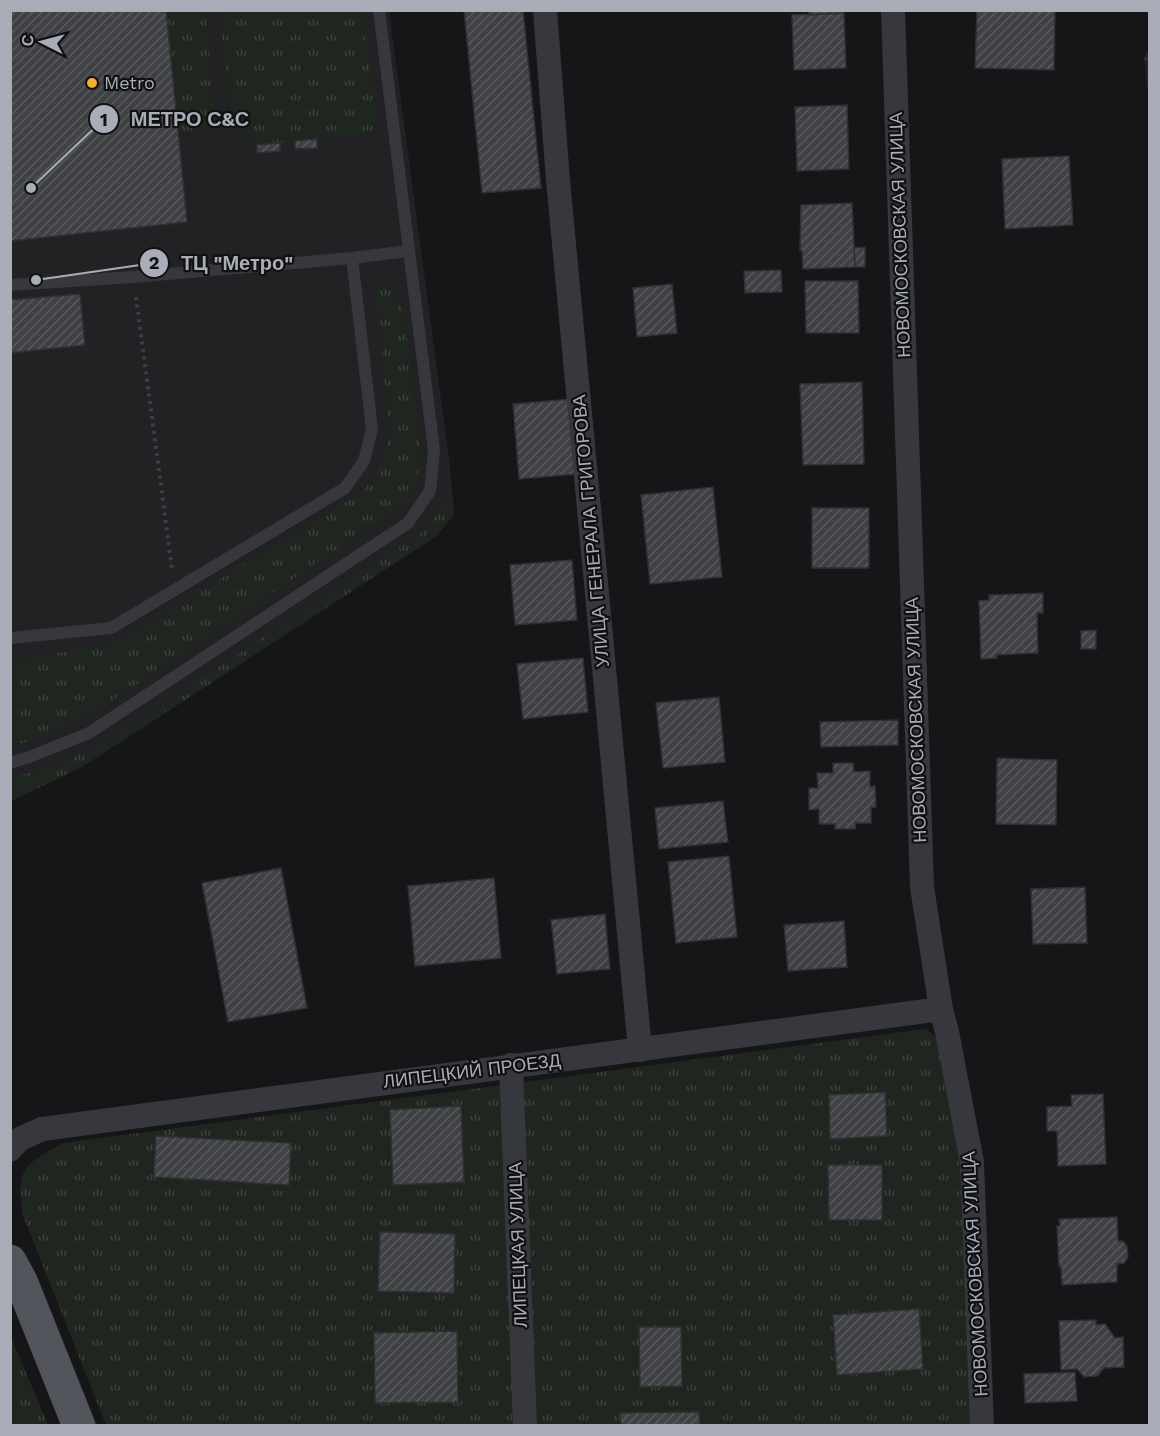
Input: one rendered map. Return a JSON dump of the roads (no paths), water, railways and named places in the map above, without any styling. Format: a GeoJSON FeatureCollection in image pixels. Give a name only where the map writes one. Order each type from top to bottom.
{"type":"FeatureCollection","features":[{"type":"Feature","properties":{"kind":"main road"},"geometry":{"type":"LineString","coordinates":[[10,1261],[21,1281],[78,1425]]}},
{"type":"Feature","properties":{"kind":"street","name":"УЛИЦА ГЕНЕРАЛА ГРИГОРОВА"},"geometry":{"type":"LineString","coordinates":[[545,10],[640,1050]]}},
{"type":"Feature","properties":{"kind":"street","name":"НОВОМОСКОВСКАЯ УЛИЦА"},"geometry":{"type":"LineString","coordinates":[[893,10],[922,887],[941,1009],[972,1162],[982,1425]]}},
{"type":"Feature","properties":{"kind":"street","name":"ЛИПЕЦКИЙ ПРОЕЗД"},"geometry":{"type":"LineString","coordinates":[[10,1150],[20,1139],[42,1129],[941,1009]]}},
{"type":"Feature","properties":{"kind":"street","name":"ЛИПЕЦКАЯ УЛИЦА"},"geometry":{"type":"LineString","coordinates":[[511,1065],[525,1425]]}},
{"type":"Feature","properties":{"kind":"lane"},"geometry":{"type":"LineString","coordinates":[[10,763],[89,733],[408,523],[430,490],[434,450],[379,10]]}},
{"type":"Feature","properties":{"kind":"lane"},"geometry":{"type":"LineString","coordinates":[[10,285],[134,277],[408,251]]}},
{"type":"Feature","properties":{"kind":"lane"},"geometry":{"type":"LineString","coordinates":[[10,638],[111,628],[345,488],[364,461],[372,429],[352,258]]}},
{"type":"Feature","properties":{"kind":"place","name":"Metro"},"geometry":{"type":"Point","coordinates":[92,83]}},
{"type":"Feature","properties":{"kind":"place","name":"МЕТРО С&С"},"geometry":{"type":"Point","coordinates":[31,188]}},
{"type":"Feature","properties":{"kind":"place","name":"ТЦ \"Метро\""},"geometry":{"type":"Point","coordinates":[36,280]}}]}
